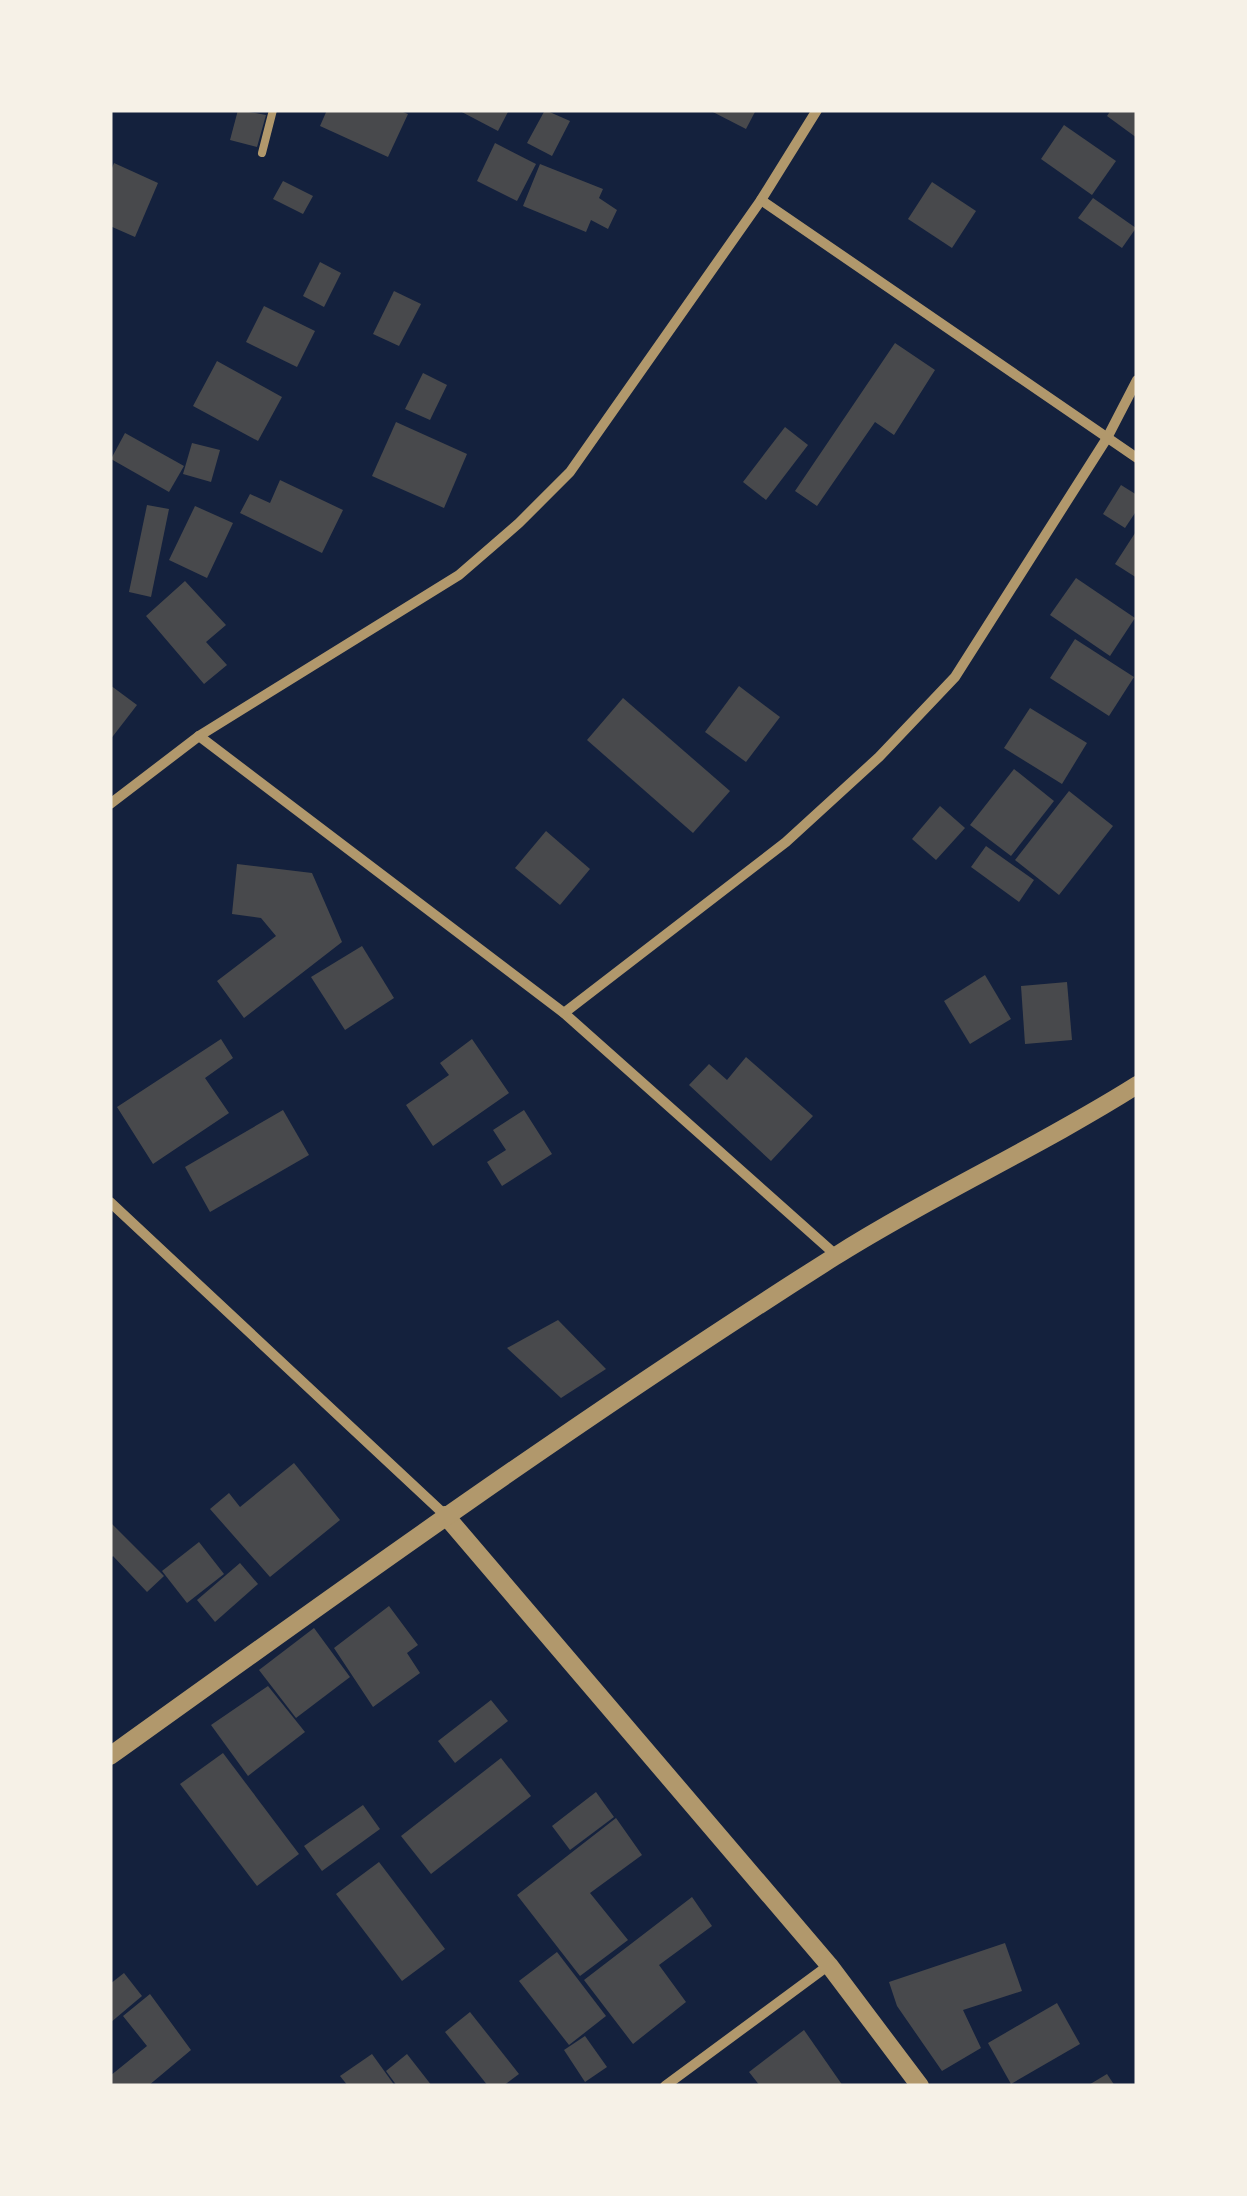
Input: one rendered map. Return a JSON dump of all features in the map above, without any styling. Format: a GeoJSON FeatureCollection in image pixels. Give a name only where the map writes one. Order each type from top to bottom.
{"type":"FeatureCollection","features":[{"type":"Feature","properties":{"kind":"street"},"geometry":{"type":"LineString","coordinates":[[110,804],[199,736],[460,575],[519,523],[570,472],[761,200],[817,110]]}},
{"type":"Feature","properties":{"kind":"street"},"geometry":{"type":"LineString","coordinates":[[761,200],[1137,458]]}},
{"type":"Feature","properties":{"kind":"street"},"geometry":{"type":"LineString","coordinates":[[564,1014],[786,842],[892,744],[955,676],[1107,438],[1137,380]]}},
{"type":"Feature","properties":{"kind":"street"},"geometry":{"type":"LineString","coordinates":[[199,736],[564,1014],[837,1256]]}},
{"type":"Feature","properties":{"kind":"street"},"geometry":{"type":"LineString","coordinates":[[110,1756],[445,1515],[837,1256],[1137,1085]]}},
{"type":"Feature","properties":{"kind":"street"},"geometry":{"type":"LineString","coordinates":[[110,1202],[445,1515],[829,1964],[920,2086]]}},
{"type":"Feature","properties":{"kind":"street"},"geometry":{"type":"LineString","coordinates":[[665,2086],[829,1964]]}},
{"type":"Feature","properties":{"kind":"lane"},"geometry":{"type":"LineString","coordinates":[[262,153],[274,110]]}},
{"type":"Feature","properties":{"kind":"building"},"geometry":{"type":"Polygon","coordinates":[[[238,110],[266,115],[257,147],[230,140],[238,110]]]}},
{"type":"Feature","properties":{"kind":"building"},"geometry":{"type":"Polygon","coordinates":[[[327,110],[398,110],[408,114],[388,157],[320,126],[327,110]]]}},
{"type":"Feature","properties":{"kind":"building"},"geometry":{"type":"Polygon","coordinates":[[[458,110],[509,110],[498,131],[458,110]]]}},
{"type":"Feature","properties":{"kind":"building"},"geometry":{"type":"Polygon","coordinates":[[[545,110],[570,121],[552,156],[527,143],[545,110]]]}},
{"type":"Feature","properties":{"kind":"building"},"geometry":{"type":"Polygon","coordinates":[[[709,110],[756,110],[746,129],[709,110]]]}},
{"type":"Feature","properties":{"kind":"building"},"geometry":{"type":"Polygon","coordinates":[[[1111,110],[1137,110],[1137,138],[1107,116],[1111,110]]]}},
{"type":"Feature","properties":{"kind":"building"},"geometry":{"type":"Polygon","coordinates":[[[1064,125],[1116,161],[1092,195],[1041,159],[1064,125]]]}},
{"type":"Feature","properties":{"kind":"building"},"geometry":{"type":"Polygon","coordinates":[[[495,143],[536,164],[517,201],[477,181],[495,143]]]}},
{"type":"Feature","properties":{"kind":"building"},"geometry":{"type":"Polygon","coordinates":[[[114,163],[158,183],[135,237],[110,226],[110,173],[114,163]]]}},
{"type":"Feature","properties":{"kind":"building"},"geometry":{"type":"Polygon","coordinates":[[[540,164],[603,189],[599,198],[617,210],[608,229],[591,220],[586,232],[523,206],[540,164]]]}},
{"type":"Feature","properties":{"kind":"building"},"geometry":{"type":"Polygon","coordinates":[[[283,181],[313,196],[303,214],[273,199],[283,181]]]}},
{"type":"Feature","properties":{"kind":"building"},"geometry":{"type":"Polygon","coordinates":[[[932,182],[976,211],[952,248],[908,219],[932,182]]]}},
{"type":"Feature","properties":{"kind":"building"},"geometry":{"type":"Polygon","coordinates":[[[1093,198],[1136,228],[1122,248],[1078,218],[1093,198]]]}},
{"type":"Feature","properties":{"kind":"building"},"geometry":{"type":"Polygon","coordinates":[[[320,262],[341,273],[324,307],[303,296],[320,262]]]}},
{"type":"Feature","properties":{"kind":"building"},"geometry":{"type":"Polygon","coordinates":[[[394,291],[421,304],[399,346],[373,334],[394,291]]]}},
{"type":"Feature","properties":{"kind":"building"},"geometry":{"type":"Polygon","coordinates":[[[264,306],[315,331],[297,367],[246,342],[264,306]]]}},
{"type":"Feature","properties":{"kind":"building"},"geometry":{"type":"Polygon","coordinates":[[[895,343],[935,370],[894,435],[875,422],[817,506],[795,491],[895,343]]]}},
{"type":"Feature","properties":{"kind":"building"},"geometry":{"type":"Polygon","coordinates":[[[217,361],[282,397],[258,441],[193,406],[217,361]]]}},
{"type":"Feature","properties":{"kind":"building"},"geometry":{"type":"Polygon","coordinates":[[[423,373],[447,385],[430,420],[405,409],[423,373]]]}},
{"type":"Feature","properties":{"kind":"building"},"geometry":{"type":"Polygon","coordinates":[[[396,422],[467,454],[444,508],[372,476],[396,422]]]}},
{"type":"Feature","properties":{"kind":"building"},"geometry":{"type":"Polygon","coordinates":[[[785,427],[808,445],[766,500],[743,482],[785,427]]]}},
{"type":"Feature","properties":{"kind":"building"},"geometry":{"type":"Polygon","coordinates":[[[125,433],[184,466],[169,492],[111,459],[125,433]]]}},
{"type":"Feature","properties":{"kind":"building"},"geometry":{"type":"Polygon","coordinates":[[[192,443],[220,450],[211,482],[183,474],[192,443]]]}},
{"type":"Feature","properties":{"kind":"building"},"geometry":{"type":"Polygon","coordinates":[[[280,480],[343,510],[322,553],[240,513],[250,494],[270,503],[280,480]]]}},
{"type":"Feature","properties":{"kind":"building"},"geometry":{"type":"Polygon","coordinates":[[[1121,485],[1137,495],[1137,510],[1125,528],[1103,514],[1121,485]]]}},
{"type":"Feature","properties":{"kind":"building"},"geometry":{"type":"Polygon","coordinates":[[[147,505],[169,509],[151,597],[129,592],[147,505]]]}},
{"type":"Feature","properties":{"kind":"building"},"geometry":{"type":"Polygon","coordinates":[[[195,506],[233,523],[207,578],[169,560],[195,506]]]}},
{"type":"Feature","properties":{"kind":"building"},"geometry":{"type":"Polygon","coordinates":[[[1137,530],[1137,578],[1115,564],[1137,530]]]}},
{"type":"Feature","properties":{"kind":"building"},"geometry":{"type":"Polygon","coordinates":[[[1076,578],[1135,618],[1110,656],[1050,615],[1076,578]]]}},
{"type":"Feature","properties":{"kind":"building"},"geometry":{"type":"Polygon","coordinates":[[[185,581],[226,625],[206,642],[227,665],[204,684],[146,616],[185,581]]]}},
{"type":"Feature","properties":{"kind":"building"},"geometry":{"type":"Polygon","coordinates":[[[1075,639],[1134,677],[1109,716],[1050,678],[1075,639]]]}},
{"type":"Feature","properties":{"kind":"building"},"geometry":{"type":"Polygon","coordinates":[[[110,685],[137,705],[110,740],[110,685]]]}},
{"type":"Feature","properties":{"kind":"building"},"geometry":{"type":"Polygon","coordinates":[[[739,686],[780,717],[746,762],[705,732],[739,686]]]}},
{"type":"Feature","properties":{"kind":"building"},"geometry":{"type":"Polygon","coordinates":[[[623,698],[730,791],[693,833],[587,740],[623,698]]]}},
{"type":"Feature","properties":{"kind":"building"},"geometry":{"type":"Polygon","coordinates":[[[1030,708],[1087,743],[1062,784],[1004,748],[1030,708]]]}},
{"type":"Feature","properties":{"kind":"building"},"geometry":{"type":"Polygon","coordinates":[[[1014,769],[1054,801],[1011,856],[970,825],[1014,769]]]}},
{"type":"Feature","properties":{"kind":"building"},"geometry":{"type":"Polygon","coordinates":[[[1069,791],[1113,826],[1059,895],[1015,860],[1069,791]]]}},
{"type":"Feature","properties":{"kind":"building"},"geometry":{"type":"Polygon","coordinates":[[[940,806],[965,828],[936,860],[912,839],[940,806]]]}},
{"type":"Feature","properties":{"kind":"building"},"geometry":{"type":"Polygon","coordinates":[[[546,831],[590,869],[560,905],[515,868],[546,831]]]}},
{"type":"Feature","properties":{"kind":"building"},"geometry":{"type":"Polygon","coordinates":[[[986,846],[1034,880],[1019,902],[971,867],[986,846]]]}},
{"type":"Feature","properties":{"kind":"building"},"geometry":{"type":"Polygon","coordinates":[[[237,864],[312,873],[342,942],[244,1018],[217,981],[276,936],[261,918],[232,914],[237,864]]]}},
{"type":"Feature","properties":{"kind":"building"},"geometry":{"type":"Polygon","coordinates":[[[362,946],[394,998],[345,1030],[311,977],[362,946]]]}},
{"type":"Feature","properties":{"kind":"building"},"geometry":{"type":"Polygon","coordinates":[[[985,975],[1011,1019],[970,1044],[944,1001],[985,975]]]}},
{"type":"Feature","properties":{"kind":"building"},"geometry":{"type":"Polygon","coordinates":[[[1067,982],[1072,1040],[1025,1044],[1021,986],[1067,982]]]}},
{"type":"Feature","properties":{"kind":"building"},"geometry":{"type":"Polygon","coordinates":[[[221,1039],[233,1058],[205,1078],[229,1113],[153,1164],[117,1107],[221,1039]]]}},
{"type":"Feature","properties":{"kind":"building"},"geometry":{"type":"Polygon","coordinates":[[[472,1039],[509,1093],[433,1146],[406,1105],[449,1075],[440,1063],[472,1039]]]}},
{"type":"Feature","properties":{"kind":"building"},"geometry":{"type":"Polygon","coordinates":[[[746,1057],[813,1116],[771,1161],[689,1085],[709,1064],[727,1080],[746,1057]]]}},
{"type":"Feature","properties":{"kind":"building"},"geometry":{"type":"Polygon","coordinates":[[[283,1110],[309,1155],[210,1212],[185,1167],[283,1110]]]}},
{"type":"Feature","properties":{"kind":"building"},"geometry":{"type":"Polygon","coordinates":[[[524,1110],[552,1154],[502,1186],[487,1162],[506,1150],[493,1130],[524,1110]]]}},
{"type":"Feature","properties":{"kind":"building"},"geometry":{"type":"Polygon","coordinates":[[[558,1320],[606,1369],[561,1398],[507,1348],[558,1320]]]}},
{"type":"Feature","properties":{"kind":"building"},"geometry":{"type":"Polygon","coordinates":[[[294,1463],[340,1520],[270,1577],[210,1509],[229,1493],[240,1507],[294,1463]]]}},
{"type":"Feature","properties":{"kind":"building"},"geometry":{"type":"Polygon","coordinates":[[[110,1522],[164,1576],[147,1592],[113,1556],[110,1559],[110,1522]]]}},
{"type":"Feature","properties":{"kind":"building"},"geometry":{"type":"Polygon","coordinates":[[[199,1542],[224,1574],[187,1603],[162,1571],[199,1542]]]}},
{"type":"Feature","properties":{"kind":"building"},"geometry":{"type":"Polygon","coordinates":[[[240,1563],[258,1584],[215,1622],[197,1600],[240,1563]]]}},
{"type":"Feature","properties":{"kind":"building"},"geometry":{"type":"Polygon","coordinates":[[[389,1606],[418,1645],[407,1653],[420,1673],[373,1707],[334,1648],[389,1606]]]}},
{"type":"Feature","properties":{"kind":"building"},"geometry":{"type":"Polygon","coordinates":[[[314,1628],[350,1677],[296,1718],[259,1670],[314,1628]]]}},
{"type":"Feature","properties":{"kind":"building"},"geometry":{"type":"Polygon","coordinates":[[[268,1686],[305,1732],[248,1776],[211,1725],[268,1686]]]}},
{"type":"Feature","properties":{"kind":"building"},"geometry":{"type":"Polygon","coordinates":[[[491,1700],[508,1721],[455,1763],[438,1741],[491,1700]]]}},
{"type":"Feature","properties":{"kind":"building"},"geometry":{"type":"Polygon","coordinates":[[[223,1753],[299,1854],[257,1886],[180,1784],[223,1753]]]}},
{"type":"Feature","properties":{"kind":"building"},"geometry":{"type":"Polygon","coordinates":[[[501,1758],[531,1796],[431,1874],[401,1836],[501,1758]]]}},
{"type":"Feature","properties":{"kind":"building"},"geometry":{"type":"Polygon","coordinates":[[[596,1792],[614,1817],[570,1850],[552,1826],[596,1792]]]}},
{"type":"Feature","properties":{"kind":"building"},"geometry":{"type":"Polygon","coordinates":[[[363,1805],[380,1829],[322,1871],[304,1846],[363,1805]]]}},
{"type":"Feature","properties":{"kind":"building"},"geometry":{"type":"Polygon","coordinates":[[[616,1818],[642,1855],[590,1893],[628,1940],[580,1976],[517,1895],[616,1818]]]}},
{"type":"Feature","properties":{"kind":"building"},"geometry":{"type":"Polygon","coordinates":[[[379,1862],[445,1949],[402,1981],[336,1894],[379,1862]]]}},
{"type":"Feature","properties":{"kind":"building"},"geometry":{"type":"Polygon","coordinates":[[[692,1897],[712,1926],[659,1965],[686,2002],[633,2044],[584,1980],[692,1897]]]}},
{"type":"Feature","properties":{"kind":"building"},"geometry":{"type":"Polygon","coordinates":[[[1005,1943],[1022,1991],[963,2010],[981,2048],[942,2071],[897,2006],[889,1982],[1005,1943]]]}},
{"type":"Feature","properties":{"kind":"building"},"geometry":{"type":"Polygon","coordinates":[[[557,1952],[606,2016],[569,2045],[519,1981],[557,1952]]]}},
{"type":"Feature","properties":{"kind":"building"},"geometry":{"type":"Polygon","coordinates":[[[124,1973],[142,1996],[110,2023],[110,1984],[124,1973]]]}},
{"type":"Feature","properties":{"kind":"building"},"geometry":{"type":"Polygon","coordinates":[[[150,1994],[191,2050],[148,2086],[110,2086],[110,2076],[147,2046],[123,2016],[150,1994]]]}},
{"type":"Feature","properties":{"kind":"building"},"geometry":{"type":"Polygon","coordinates":[[[1057,2003],[1080,2044],[1011,2084],[988,2043],[1057,2003]]]}},
{"type":"Feature","properties":{"kind":"building"},"geometry":{"type":"Polygon","coordinates":[[[470,2012],[519,2074],[503,2086],[488,2086],[445,2032],[470,2012]]]}},
{"type":"Feature","properties":{"kind":"building"},"geometry":{"type":"Polygon","coordinates":[[[804,2030],[843,2086],[760,2086],[749,2072],[804,2030]]]}},
{"type":"Feature","properties":{"kind":"building"},"geometry":{"type":"Polygon","coordinates":[[[585,2036],[607,2067],[585,2082],[564,2050],[585,2036]]]}},
{"type":"Feature","properties":{"kind":"building"},"geometry":{"type":"Polygon","coordinates":[[[372,2054],[395,2086],[348,2086],[340,2076],[372,2054]]]}},
{"type":"Feature","properties":{"kind":"building"},"geometry":{"type":"Polygon","coordinates":[[[407,2054],[432,2086],[397,2086],[386,2071],[407,2054]]]}},
{"type":"Feature","properties":{"kind":"building"},"geometry":{"type":"Polygon","coordinates":[[[1107,2074],[1115,2086],[1087,2086],[1107,2074]]]}}]}
